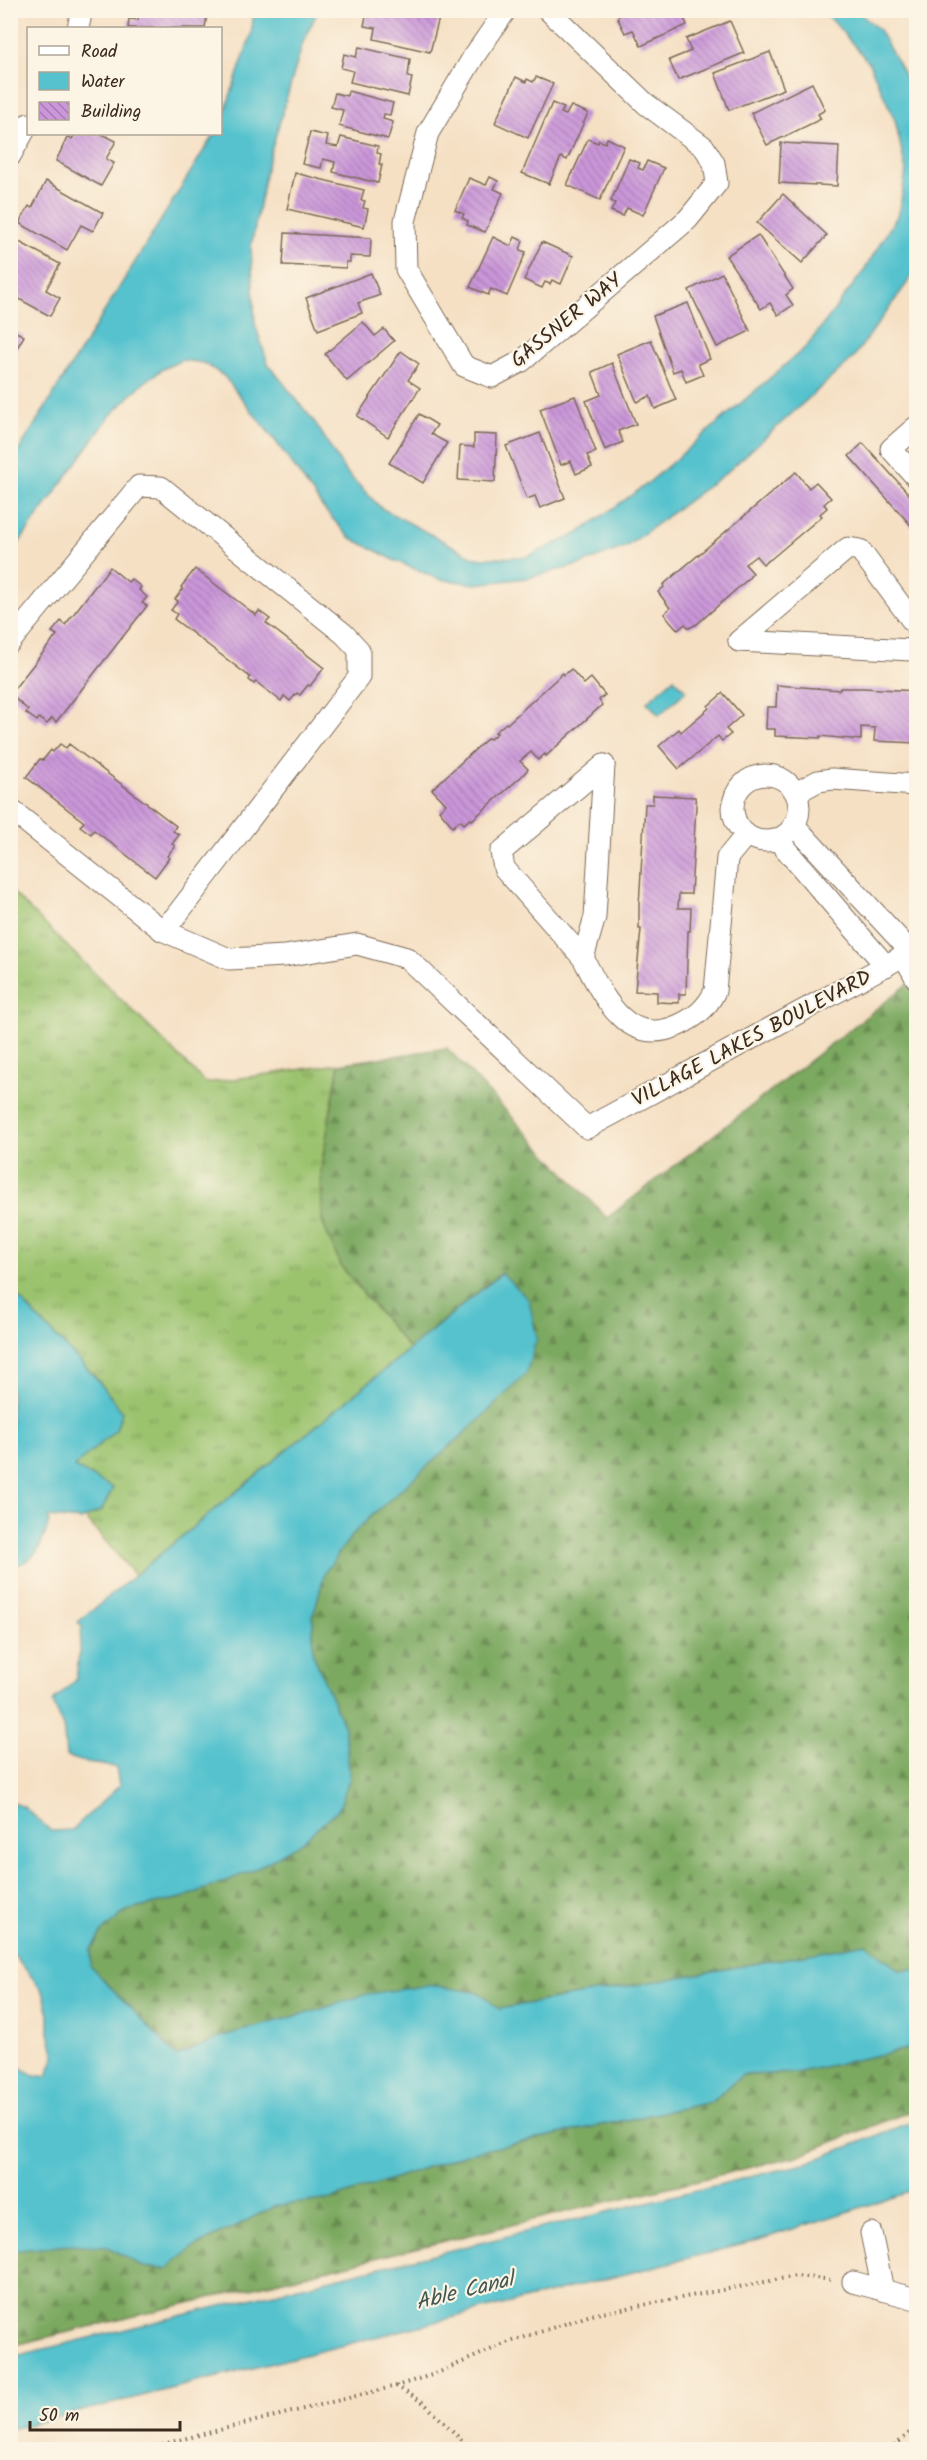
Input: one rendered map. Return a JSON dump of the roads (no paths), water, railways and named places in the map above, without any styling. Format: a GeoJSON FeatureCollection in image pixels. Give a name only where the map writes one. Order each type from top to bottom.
{"type":"FeatureCollection","features":[{"type":"Feature","properties":{"kind":"street"},"geometry":{"type":"LineString","coordinates":[[78,27],[82,10]]}},
{"type":"Feature","properties":{"kind":"street","name":"GASSNER WAY"},"geometry":{"type":"LineString","coordinates":[[506,10],[474,56],[428,133],[405,221],[406,269],[464,366],[492,377],[522,361],[653,250],[688,219],[717,183],[714,163],[704,147],[646,104],[548,10]]}},
{"type":"Feature","properties":{"kind":"street"},"geometry":{"type":"LineString","coordinates":[[10,156],[27,126]]}},
{"type":"Feature","properties":{"kind":"street"},"geometry":{"type":"LineString","coordinates":[[916,427],[891,449],[916,477]]}},
{"type":"Feature","properties":{"kind":"street"},"geometry":{"type":"LineString","coordinates":[[10,642],[139,486],[161,487],[344,634],[359,650],[359,677],[162,930],[10,809]]}},
{"type":"Feature","properties":{"kind":"street"},"geometry":{"type":"LineString","coordinates":[[916,626],[860,550],[853,547],[848,548],[739,641],[910,650],[916,648]]}},
{"type":"Feature","properties":{"kind":"street"},"geometry":{"type":"LineString","coordinates":[[583,958],[595,917],[604,765],[501,852],[504,868],[583,958],[604,998],[622,1019],[637,1029],[665,1031],[690,1020],[708,1006],[715,992],[727,858],[746,835]]}},
{"type":"Feature","properties":{"kind":"street"},"geometry":{"type":"LineString","coordinates":[[759,775],[780,778],[796,793],[799,804],[794,825],[777,839],[755,840],[738,827],[733,817],[734,796],[748,779],[759,775]]}},
{"type":"Feature","properties":{"kind":"street"},"geometry":{"type":"LineString","coordinates":[[796,793],[818,781],[832,779],[916,785]]}},
{"type":"Feature","properties":{"kind":"street"},"geometry":{"type":"LineString","coordinates":[[794,825],[904,956],[916,978]]}},
{"type":"Feature","properties":{"kind":"street"},"geometry":{"type":"LineString","coordinates":[[777,839],[904,956]]}},
{"type":"Feature","properties":{"kind":"street","name":"VILLAGE LAKES BOULEVARD"},"geometry":{"type":"LineString","coordinates":[[162,930],[229,959],[285,956],[357,944],[407,958],[587,1128],[904,956]]}},
{"type":"Feature","properties":{"kind":"street"},"geometry":{"type":"LineString","coordinates":[[871,2233],[883,2290]]}},
{"type":"Feature","properties":{"kind":"street"},"geometry":{"type":"LineString","coordinates":[[853,2282],[916,2299]]}},
{"type":"Feature","properties":{"kind":"water"},"geometry":{"type":"Polygon","coordinates":[[[254,11],[318,11],[303,42],[267,165],[251,247],[255,324],[268,364],[316,424],[345,471],[381,508],[475,558],[526,557],[577,534],[647,484],[807,346],[863,272],[899,213],[906,171],[895,120],[869,63],[834,22],[820,11],[857,11],[879,30],[904,74],[916,106],[916,265],[913,275],[853,358],[727,472],[627,546],[579,565],[527,578],[476,584],[438,579],[349,537],[324,509],[277,443],[224,376],[204,363],[182,360],[163,369],[141,385],[110,416],[11,554],[11,463],[213,135],[222,135],[222,120],[251,35],[254,11]]]}},
{"type":"Feature","properties":{"kind":"water"},"geometry":{"type":"Polygon","coordinates":[[[674,678],[686,691],[659,715],[647,702],[674,678]]]}},
{"type":"Feature","properties":{"kind":"water"},"geometry":{"type":"Polygon","coordinates":[[[502,1273],[529,1300],[537,1338],[526,1374],[479,1420],[369,1518],[352,1535],[325,1572],[313,1616],[313,1654],[344,1727],[350,1777],[339,1809],[299,1844],[254,1870],[185,1897],[126,1911],[102,1932],[91,1949],[91,1967],[177,2056],[226,2035],[315,2011],[367,1994],[431,1985],[480,1993],[499,2009],[867,1944],[899,1970],[916,1970],[916,2047],[795,2073],[742,2075],[711,2102],[469,2153],[332,2199],[275,2206],[196,2246],[166,2269],[143,2267],[108,2247],[68,2245],[11,2251],[11,2059],[32,2074],[47,2076],[55,2056],[43,1991],[11,1951],[11,1802],[24,1807],[51,1831],[72,1830],[119,1786],[116,1767],[87,1763],[66,1756],[63,1725],[53,1703],[76,1680],[82,1627],[78,1622],[502,1273]]]}},
{"type":"Feature","properties":{"kind":"water"},"geometry":{"type":"Polygon","coordinates":[[[11,1290],[97,1379],[122,1412],[116,1430],[74,1467],[113,1488],[102,1510],[81,1520],[48,1517],[49,1522],[37,1552],[27,1560],[11,1567],[11,1290]]]}},
{"type":"Feature","properties":{"kind":"water","name":"Able Canal"},"geometry":{"type":"Polygon","coordinates":[[[916,2120],[916,2190],[752,2242],[11,2429],[11,2357],[804,2164],[916,2120]]]}}]}
